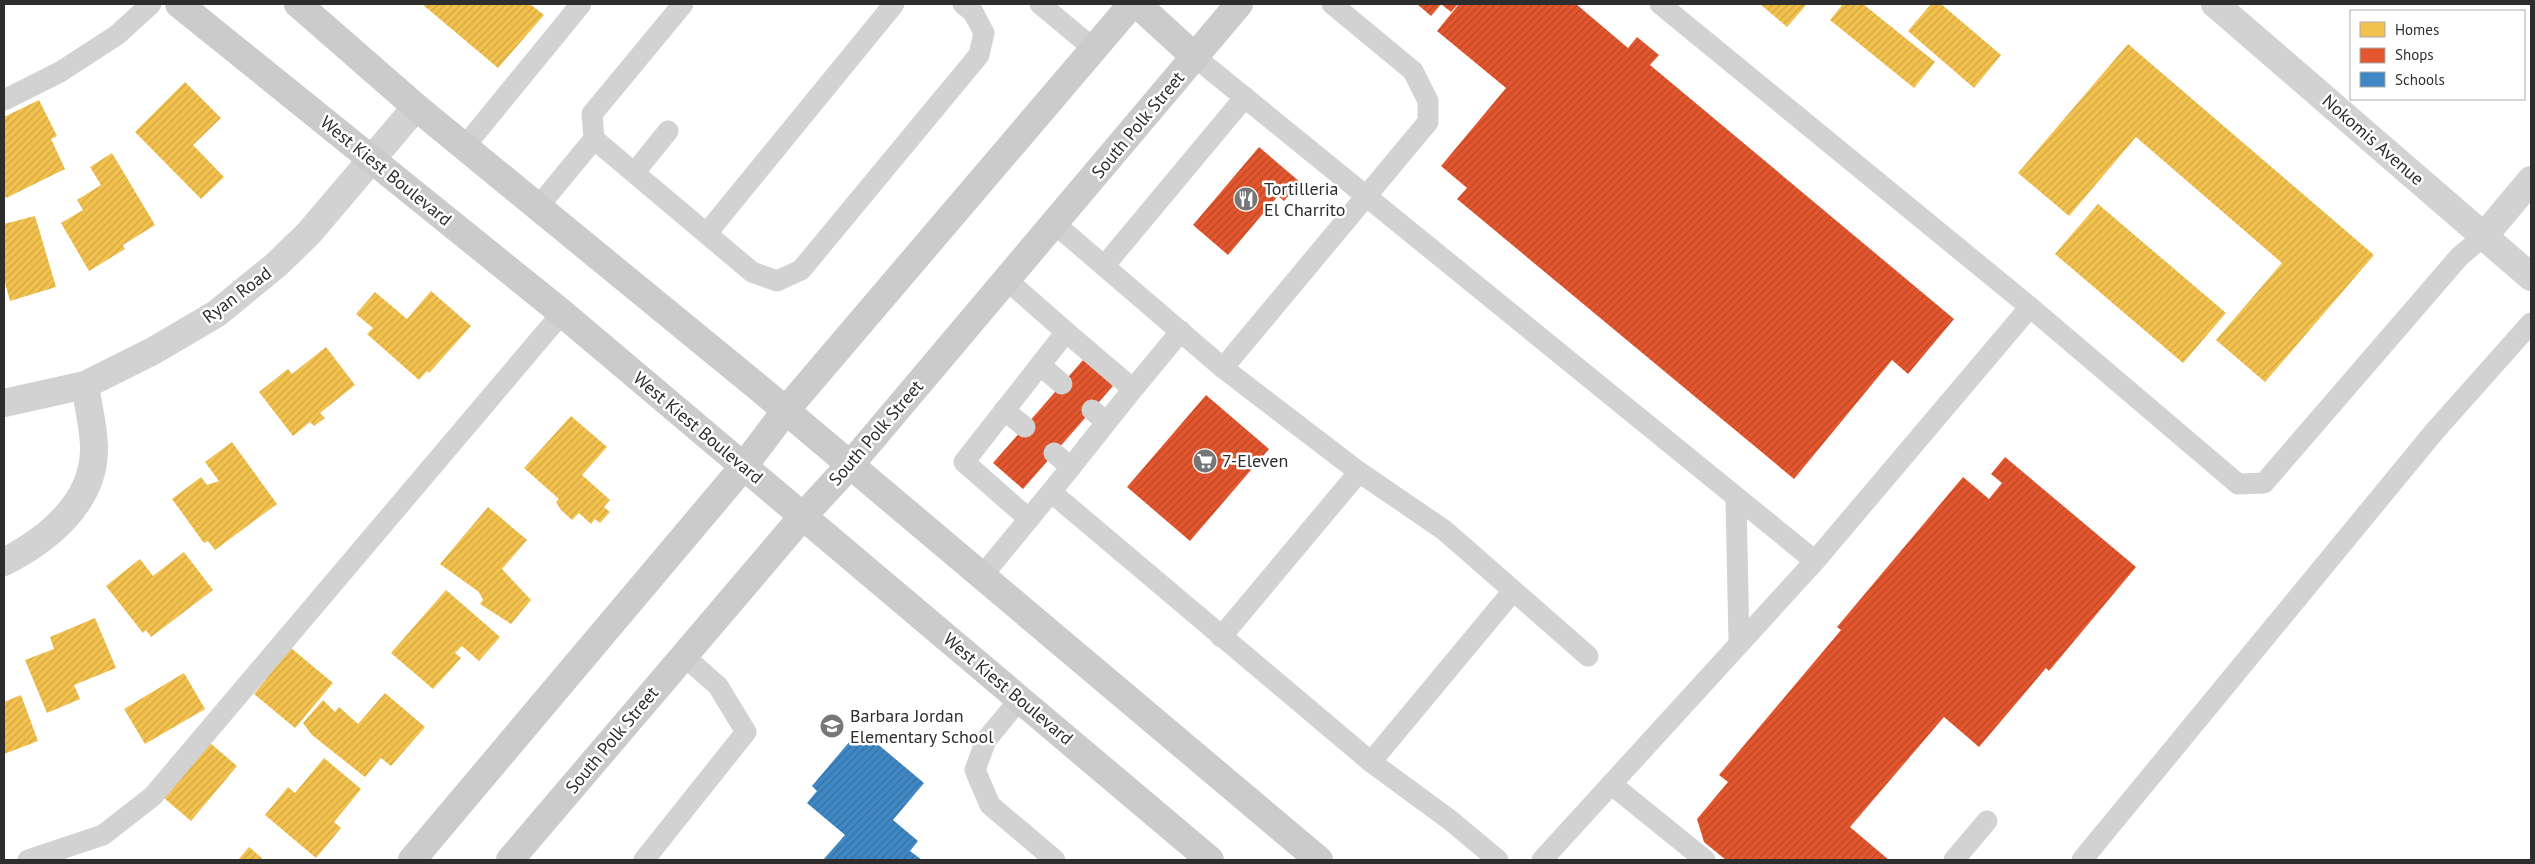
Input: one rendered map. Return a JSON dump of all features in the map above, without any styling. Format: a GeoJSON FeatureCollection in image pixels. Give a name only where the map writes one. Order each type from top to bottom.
{"type":"FeatureCollection","features":[{"type":"Feature","properties":{"kind":"main road","name":"West Kiest Boulevard"},"geometry":{"type":"LineString","coordinates":[[180,4],[562,313],[1210,860]]}},
{"type":"Feature","properties":{"kind":"main road"},"geometry":{"type":"LineString","coordinates":[[298,4],[416,107],[786,410],[1319,860]]}},
{"type":"Feature","properties":{"kind":"main road"},"geometry":{"type":"LineString","coordinates":[[412,860],[744,466],[786,410],[1132,4]]}},
{"type":"Feature","properties":{"kind":"main road"},"geometry":{"type":"LineString","coordinates":[[1137,4],[1195,57]]}},
{"type":"Feature","properties":{"kind":"main road","name":"South Polk Street"},"geometry":{"type":"LineString","coordinates":[[510,860],[803,516],[850,465],[1240,4]]}},
{"type":"Feature","properties":{"kind":"street","name":"Nokomis Avenue"},"geometry":{"type":"LineString","coordinates":[[2215,4],[2531,277]]}},
{"type":"Feature","properties":{"kind":"street","name":"Ryan Road"},"geometry":{"type":"LineString","coordinates":[[4,404],[85,385],[153,351],[216,314],[276,265],[309,233],[416,107]]}},
{"type":"Feature","properties":{"kind":"street"},"geometry":{"type":"LineString","coordinates":[[2484,236],[2531,180]]}},
{"type":"Feature","properties":{"kind":"street"},"geometry":{"type":"LineString","coordinates":[[4,562],[28,550],[68,516],[89,484],[94,449],[85,385]]}},
{"type":"Feature","properties":{"kind":"lane"},"geometry":{"type":"LineString","coordinates":[[4,100],[60,72],[117,35],[150,4]]}},
{"type":"Feature","properties":{"kind":"lane"},"geometry":{"type":"LineString","coordinates":[[465,146],[581,4]]}},
{"type":"Feature","properties":{"kind":"lane"},"geometry":{"type":"LineString","coordinates":[[538,207],[594,139],[592,114],[684,4]]}},
{"type":"Feature","properties":{"kind":"lane"},"geometry":{"type":"LineString","coordinates":[[706,233],[894,4]]}},
{"type":"Feature","properties":{"kind":"lane"},"geometry":{"type":"LineString","coordinates":[[594,139],[752,272],[777,281],[801,270],[979,55],[984,33],[973,12],[963,4]]}},
{"type":"Feature","properties":{"kind":"lane"},"geometry":{"type":"LineString","coordinates":[[1040,4],[1094,49]]}},
{"type":"Feature","properties":{"kind":"lane"},"geometry":{"type":"LineString","coordinates":[[1223,368],[1428,122],[1428,101],[1413,71],[1332,4]]}},
{"type":"Feature","properties":{"kind":"lane"},"geometry":{"type":"LineString","coordinates":[[1660,4],[2030,308],[2238,484],[2264,483],[2460,256],[2484,236]]}},
{"type":"Feature","properties":{"kind":"lane"},"geometry":{"type":"LineString","coordinates":[[1195,57],[1815,561]]}},
{"type":"Feature","properties":{"kind":"lane"},"geometry":{"type":"LineString","coordinates":[[1105,265],[1245,97]]}},
{"type":"Feature","properties":{"kind":"lane"},"geometry":{"type":"LineString","coordinates":[[635,172],[668,131]]}},
{"type":"Feature","properties":{"kind":"lane"},"geometry":{"type":"LineString","coordinates":[[1055,224],[1223,368],[1360,472],[1444,530],[1588,656]]}},
{"type":"Feature","properties":{"kind":"lane"},"geometry":{"type":"LineString","coordinates":[[1007,280],[1133,389]]}},
{"type":"Feature","properties":{"kind":"lane"},"geometry":{"type":"LineString","coordinates":[[1542,860],[1739,642],[1815,561],[2030,308]]}},
{"type":"Feature","properties":{"kind":"lane"},"geometry":{"type":"LineString","coordinates":[[28,860],[103,835],[154,796],[562,313]]}},
{"type":"Feature","properties":{"kind":"lane"},"geometry":{"type":"LineString","coordinates":[[2082,860],[2434,432],[2531,323]]}},
{"type":"Feature","properties":{"kind":"lane"},"geometry":{"type":"LineString","coordinates":[[982,576],[1071,467],[1099,416],[1133,389],[1181,331]]}},
{"type":"Feature","properties":{"kind":"lane"},"geometry":{"type":"LineString","coordinates":[[1029,519],[964,462],[1066,332]]}},
{"type":"Feature","properties":{"kind":"lane"},"geometry":{"type":"LineString","coordinates":[[1040,365],[1062,384]]}},
{"type":"Feature","properties":{"kind":"lane"},"geometry":{"type":"LineString","coordinates":[[1004,410],[1025,427]]}},
{"type":"Feature","properties":{"kind":"lane"},"geometry":{"type":"LineString","coordinates":[[1054,453],[1071,467]]}},
{"type":"Feature","properties":{"kind":"lane"},"geometry":{"type":"LineString","coordinates":[[1222,637],[1360,472]]}},
{"type":"Feature","properties":{"kind":"lane"},"geometry":{"type":"LineString","coordinates":[[1051,492],[1371,762],[1450,820],[1498,860]]}},
{"type":"Feature","properties":{"kind":"lane"},"geometry":{"type":"LineString","coordinates":[[1736,498],[1739,642]]}},
{"type":"Feature","properties":{"kind":"lane"},"geometry":{"type":"LineString","coordinates":[[1371,762],[1513,591]]}},
{"type":"Feature","properties":{"kind":"lane"},"geometry":{"type":"LineString","coordinates":[[644,860],[746,732],[718,686],[684,656]]}},
{"type":"Feature","properties":{"kind":"lane"},"geometry":{"type":"LineString","coordinates":[[1020,699],[986,740],[975,770],[990,805],[1055,860]]}},
{"type":"Feature","properties":{"kind":"lane"},"geometry":{"type":"LineString","coordinates":[[1611,784],[1705,860]]}},
{"type":"Feature","properties":{"kind":"lane"},"geometry":{"type":"LineString","coordinates":[[1954,860],[1987,821]]}},
{"type":"Feature","properties":{"kind":"building: Homes"},"geometry":{"type":"Polygon","coordinates":[[[422,4],[530,4],[544,15],[498,68],[422,4]]]}},
{"type":"Feature","properties":{"kind":"building: Homes"},"geometry":{"type":"Polygon","coordinates":[[[1760,4],[1807,4],[1787,27],[1760,4]]]}},
{"type":"Feature","properties":{"kind":"building: Homes"},"geometry":{"type":"Polygon","coordinates":[[[1843,4],[1863,4],[1935,62],[1914,88],[1830,20],[1843,4]]]}},
{"type":"Feature","properties":{"kind":"building: Homes"},"geometry":{"type":"Polygon","coordinates":[[[1931,4],[1941,4],[2001,55],[1974,88],[1908,31],[1931,4]]]}},
{"type":"Feature","properties":{"kind":"building: Homes"},"geometry":{"type":"Polygon","coordinates":[[[2128,44],[2374,255],[2265,382],[2216,340],[2282,263],[2136,137],[2069,216],[2018,173],[2128,44]]]}},
{"type":"Feature","properties":{"kind":"building: Homes"},"geometry":{"type":"Polygon","coordinates":[[[185,82],[221,118],[193,145],[224,177],[201,199],[135,132],[185,82]]]}},
{"type":"Feature","properties":{"kind":"building: Homes"},"geometry":{"type":"Polygon","coordinates":[[[39,100],[57,136],[51,139],[65,169],[6,198],[4,194],[4,117],[39,100]]]}},
{"type":"Feature","properties":{"kind":"building: Homes"},"geometry":{"type":"Polygon","coordinates":[[[112,153],[155,225],[123,245],[125,249],[89,271],[61,223],[83,210],[77,200],[101,185],[90,167],[112,153]]]}},
{"type":"Feature","properties":{"kind":"building: Homes"},"geometry":{"type":"Polygon","coordinates":[[[2098,204],[2226,313],[2183,363],[2055,254],[2098,204]]]}},
{"type":"Feature","properties":{"kind":"building: Homes"},"geometry":{"type":"Polygon","coordinates":[[[35,216],[56,287],[10,301],[4,279],[4,224],[35,216]]]}},
{"type":"Feature","properties":{"kind":"building: Homes"},"geometry":{"type":"Polygon","coordinates":[[[431,291],[471,326],[429,373],[427,371],[419,380],[367,334],[373,328],[356,314],[375,292],[407,319],[431,291]]]}},
{"type":"Feature","properties":{"kind":"building: Homes"},"geometry":{"type":"Polygon","coordinates":[[[326,347],[355,385],[320,413],[325,418],[314,426],[310,422],[293,436],[259,392],[288,369],[292,374],[326,347]]]}},
{"type":"Feature","properties":{"kind":"building: Homes"},"geometry":{"type":"Polygon","coordinates":[[[571,416],[607,447],[582,475],[610,500],[604,507],[610,512],[600,523],[595,519],[591,524],[579,513],[572,520],[561,510],[556,502],[559,499],[524,468],[571,416]]]}},
{"type":"Feature","properties":{"kind":"building: Homes"},"geometry":{"type":"Polygon","coordinates":[[[232,442],[277,504],[215,550],[208,541],[204,543],[172,499],[201,477],[207,485],[219,481],[205,462],[232,442]]]}},
{"type":"Feature","properties":{"kind":"building: Homes"},"geometry":{"type":"Polygon","coordinates":[[[488,507],[527,540],[502,569],[531,600],[511,624],[480,604],[483,600],[479,592],[440,564],[488,507]]]}},
{"type":"Feature","properties":{"kind":"building: Homes"},"geometry":{"type":"Polygon","coordinates":[[[184,552],[213,590],[151,637],[146,630],[143,633],[106,586],[140,559],[153,576],[184,552]]]}},
{"type":"Feature","properties":{"kind":"building: Homes"},"geometry":{"type":"Polygon","coordinates":[[[446,590],[500,637],[479,661],[462,646],[455,653],[461,658],[433,689],[391,653],[446,590]]]}},
{"type":"Feature","properties":{"kind":"building: Homes"},"geometry":{"type":"Polygon","coordinates":[[[95,618],[116,668],[74,685],[80,699],[47,713],[25,660],[54,649],[50,637],[95,618]]]}},
{"type":"Feature","properties":{"kind":"building: Homes"},"geometry":{"type":"Polygon","coordinates":[[[291,648],[333,683],[295,728],[254,694],[291,648]]]}},
{"type":"Feature","properties":{"kind":"building: Homes"},"geometry":{"type":"Polygon","coordinates":[[[184,673],[205,709],[145,744],[124,709],[184,673]]]}},
{"type":"Feature","properties":{"kind":"building: Homes"},"geometry":{"type":"Polygon","coordinates":[[[385,693],[425,727],[391,766],[381,758],[365,777],[312,735],[303,723],[323,700],[335,712],[339,707],[358,724],[385,693]]]}},
{"type":"Feature","properties":{"kind":"building: Homes"},"geometry":{"type":"Polygon","coordinates":[[[21,695],[38,741],[4,754],[4,702],[21,695]]]}},
{"type":"Feature","properties":{"kind":"building: Homes"},"geometry":{"type":"Polygon","coordinates":[[[210,743],[237,766],[191,821],[164,798],[210,743]]]}},
{"type":"Feature","properties":{"kind":"building: Homes"},"geometry":{"type":"Polygon","coordinates":[[[324,758],[361,789],[334,822],[341,828],[316,858],[265,815],[288,787],[295,793],[324,758]]]}},
{"type":"Feature","properties":{"kind":"building: Homes"},"geometry":{"type":"Polygon","coordinates":[[[249,847],[264,860],[238,860],[249,847]]]}},
{"type":"Feature","properties":{"kind":"building: Shops"},"geometry":{"type":"Polygon","coordinates":[[[1417,4],[1441,4],[1431,16],[1417,4]]]}},
{"type":"Feature","properties":{"kind":"building: Shops"},"geometry":{"type":"Polygon","coordinates":[[[1441,4],[1458,4],[1451,12],[1441,4]]]}},
{"type":"Feature","properties":{"kind":"building: Shops"},"geometry":{"type":"Polygon","coordinates":[[[1459,4],[1576,4],[1628,48],[1637,37],[1659,55],[1650,65],[1954,319],[1908,374],[1892,360],[1794,479],[1457,199],[1467,188],[1441,166],[1506,88],[1437,31],[1459,4]]]}},
{"type":"Feature","properties":{"kind":"building: Shops","name":"Tortilleria El Charrito"},"geometry":{"type":"Polygon","coordinates":[[[1259,147],[1300,182],[1284,201],[1278,196],[1228,255],[1193,225],[1259,147]]]}},
{"type":"Feature","properties":{"kind":"building: Shops"},"geometry":{"type":"Polygon","coordinates":[[[1083,360],[1113,386],[1023,489],[993,463],[1083,360]]]}},
{"type":"Feature","properties":{"kind":"building: Shops","name":"7-Eleven"},"geometry":{"type":"Polygon","coordinates":[[[1206,395],[1269,449],[1190,541],[1127,487],[1206,395]]]}},
{"type":"Feature","properties":{"kind":"building: Shops"},"geometry":{"type":"Polygon","coordinates":[[[2005,457],[2136,567],[2049,671],[2046,668],[1979,747],[1944,717],[1850,827],[1889,860],[1726,860],[1704,842],[1697,819],[1728,782],[1719,775],[1841,630],[1837,627],[1963,477],[1989,499],[2002,483],[1991,474],[2005,457]]]}},
{"type":"Feature","properties":{"kind":"building: Schools"},"geometry":{"type":"Polygon","coordinates":[[[856,734],[864,741],[868,736],[924,783],[893,820],[918,841],[910,851],[922,860],[823,860],[845,835],[807,803],[817,791],[812,786],[856,734]]]}},
{"type":"Feature","properties":{"kind":"place","name":"Tortilleria El Charrito"},"geometry":{"type":"Point","coordinates":[1246,199]}},
{"type":"Feature","properties":{"kind":"place","name":"7-Eleven"},"geometry":{"type":"Point","coordinates":[1205,461]}},
{"type":"Feature","properties":{"kind":"place","name":"Barbara Jordan Elementary School"},"geometry":{"type":"Point","coordinates":[832,726]}}]}
